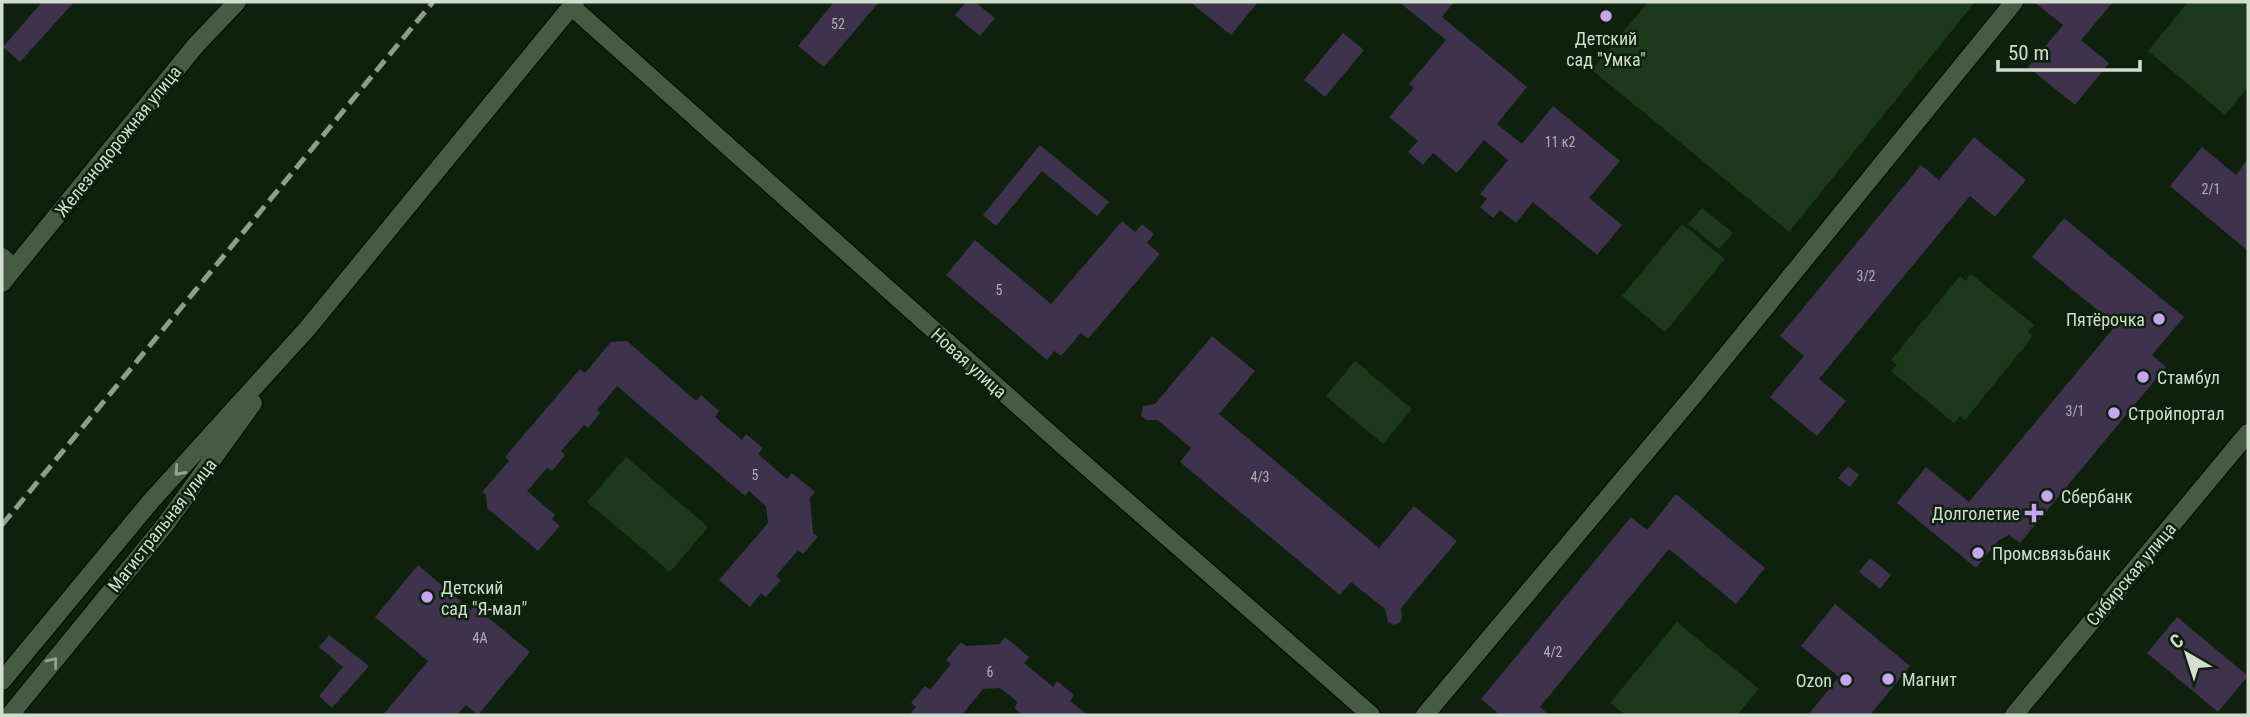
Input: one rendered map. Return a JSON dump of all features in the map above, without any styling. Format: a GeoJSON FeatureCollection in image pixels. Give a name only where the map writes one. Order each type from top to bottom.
{"type":"FeatureCollection","features":[{"type":"Feature","properties":{"kind":"main road","name":"Железнодорожная улица"},"geometry":{"type":"LineString","coordinates":[[2,283],[8,262],[196,45],[237,2]]}},
{"type":"Feature","properties":{"kind":"main road"},"geometry":{"type":"LineString","coordinates":[[1425,715],[1711,375],[2014,2]]}},
{"type":"Feature","properties":{"kind":"main road","name":"Магистральная улица"},"geometry":{"type":"LineString","coordinates":[[2,681],[151,501],[307,329],[573,4]]}},
{"type":"Feature","properties":{"kind":"main road","name":"Новая улица"},"geometry":{"type":"LineString","coordinates":[[573,4],[1068,450],[1371,715]]}},
{"type":"Feature","properties":{"kind":"main road","name":"Магистральная улица"},"geometry":{"type":"LineString","coordinates":[[10,715],[165,525],[307,329]]}},
{"type":"Feature","properties":{"kind":"main road","name":"Сибирская улица"},"geometry":{"type":"LineString","coordinates":[[2014,715],[2248,433]]}},
{"type":"Feature","properties":{"kind":"main road"},"geometry":{"type":"LineString","coordinates":[[2,665],[83,583]]}},
{"type":"Feature","properties":{"kind":"green space"},"geometry":{"type":"Polygon","coordinates":[[[1648,2],[1975,2],[1789,232],[1592,70],[1648,2]]]}},
{"type":"Feature","properties":{"kind":"green space"},"geometry":{"type":"Polygon","coordinates":[[[2188,2],[2248,2],[2248,87],[2225,115],[2148,51],[2188,2]]]}},
{"type":"Feature","properties":{"kind":"green space"},"geometry":{"type":"Polygon","coordinates":[[[1702,208],[1733,233],[1719,249],[1688,224],[1702,208]]]}},
{"type":"Feature","properties":{"kind":"green space"},"geometry":{"type":"Polygon","coordinates":[[[1682,224],[1725,259],[1665,332],[1622,296],[1682,224]]]}},
{"type":"Feature","properties":{"kind":"green space"},"geometry":{"type":"Polygon","coordinates":[[[1971,274],[2034,325],[2028,332],[2033,336],[1965,420],[1960,416],[1954,423],[1891,371],[1897,365],[1891,360],[1960,276],[1966,281],[1971,274]]]}},
{"type":"Feature","properties":{"kind":"green space"},"geometry":{"type":"Polygon","coordinates":[[[1355,361],[1412,409],[1383,444],[1326,396],[1355,361]]]}},
{"type":"Feature","properties":{"kind":"green space"},"geometry":{"type":"Polygon","coordinates":[[[626,457],[708,527],[670,572],[587,502],[626,457]]]}},
{"type":"Feature","properties":{"kind":"green space"},"geometry":{"type":"Polygon","coordinates":[[[1677,622],[1759,689],[1737,715],[1625,715],[1610,703],[1677,622]]]}},
{"type":"Feature","properties":{"kind":"building"},"geometry":{"type":"Polygon","coordinates":[[[42,2],[74,2],[20,62],[3,47],[42,2]]]}},
{"type":"Feature","properties":{"kind":"building"},"geometry":{"type":"Polygon","coordinates":[[[834,2],[879,2],[824,67],[798,46],[834,2]]]}},
{"type":"Feature","properties":{"kind":"building"},"geometry":{"type":"Polygon","coordinates":[[[966,2],[975,2],[995,18],[980,36],[955,15],[966,2]]]}},
{"type":"Feature","properties":{"kind":"building"},"geometry":{"type":"Polygon","coordinates":[[[1190,2],[1258,2],[1231,35],[1190,2]]]}},
{"type":"Feature","properties":{"kind":"building"},"geometry":{"type":"Polygon","coordinates":[[[1399,2],[1454,2],[1442,17],[1527,87],[1497,124],[1522,144],[1553,106],[1620,161],[1589,198],[1622,225],[1597,255],[1533,202],[1516,223],[1500,210],[1493,218],[1480,207],[1487,199],[1480,194],[1508,160],[1484,140],[1457,173],[1433,153],[1423,165],[1408,152],[1418,141],[1389,117],[1414,88],[1409,84],[1446,40],[1399,2]]]}},
{"type":"Feature","properties":{"kind":"building"},"geometry":{"type":"Polygon","coordinates":[[[2034,2],[2113,2],[2081,40],[2109,63],[2075,105],[2028,67],[2063,25],[2034,2]]]}},
{"type":"Feature","properties":{"kind":"building"},"geometry":{"type":"Polygon","coordinates":[[[1343,33],[1364,50],[1325,97],[1304,80],[1343,33]]]}},
{"type":"Feature","properties":{"kind":"building"},"geometry":{"type":"Polygon","coordinates":[[[1974,137],[2026,180],[1995,217],[1970,196],[1819,379],[1846,401],[1817,436],[1770,397],[1804,356],[1780,336],[1921,165],[1939,180],[1974,137]]]}},
{"type":"Feature","properties":{"kind":"building"},"geometry":{"type":"Polygon","coordinates":[[[1040,145],[1109,202],[1097,216],[1042,171],[996,226],[983,215],[1040,145]]]}},
{"type":"Feature","properties":{"kind":"building"},"geometry":{"type":"Polygon","coordinates":[[[2202,147],[2236,175],[2248,159],[2248,251],[2170,186],[2202,147]]]}},
{"type":"Feature","properties":{"kind":"building"},"geometry":{"type":"Polygon","coordinates":[[[2064,218],[2184,317],[2152,355],[2166,367],[2020,543],[2009,535],[1998,541],[1976,568],[1897,503],[1926,467],[1969,502],[2116,325],[2032,257],[2064,218]]]}},
{"type":"Feature","properties":{"kind":"building"},"geometry":{"type":"Polygon","coordinates":[[[1122,221],[1135,232],[1142,224],[1154,234],[1147,243],[1160,254],[1088,339],[1081,333],[1061,356],[1054,351],[1047,360],[946,275],[975,240],[1051,304],[1122,221]]]}},
{"type":"Feature","properties":{"kind":"building"},"geometry":{"type":"Polygon","coordinates":[[[1212,336],[1255,371],[1219,414],[1379,548],[1414,506],[1457,541],[1401,608],[1400,622],[1394,625],[1388,622],[1385,609],[1351,582],[1340,595],[1180,462],[1191,448],[1158,420],[1146,420],[1141,416],[1143,406],[1155,404],[1212,336]]]}},
{"type":"Feature","properties":{"kind":"building"},"geometry":{"type":"Polygon","coordinates":[[[627,341],[696,401],[701,395],[719,411],[715,417],[742,440],[746,434],[763,448],[758,454],[787,479],[792,473],[815,492],[810,498],[813,533],[818,537],[803,554],[798,550],[776,576],[781,580],[766,597],[761,593],[750,607],[719,580],[768,523],[766,506],[749,491],[745,496],[617,386],[597,410],[600,413],[588,428],[584,425],[561,451],[565,455],[552,471],[547,468],[527,491],[555,515],[552,519],[560,526],[538,551],[487,508],[486,495],[482,492],[509,461],[505,457],[580,369],[585,373],[611,342],[627,341]]]}},
{"type":"Feature","properties":{"kind":"building"},"geometry":{"type":"Polygon","coordinates":[[[1848,466],[1859,475],[1850,487],[1838,478],[1848,466]]]}},
{"type":"Feature","properties":{"kind":"building"},"geometry":{"type":"Polygon","coordinates":[[[1676,494],[1765,568],[1736,604],[1669,549],[1540,707],[1549,715],[1500,715],[1481,699],[1631,517],[1647,530],[1676,494]]]}},
{"type":"Feature","properties":{"kind":"building"},"geometry":{"type":"Polygon","coordinates":[[[1870,558],[1891,575],[1880,589],[1859,572],[1870,558]]]}},
{"type":"Feature","properties":{"kind":"building"},"geometry":{"type":"Polygon","coordinates":[[[418,565],[471,610],[474,606],[530,652],[478,715],[466,705],[457,715],[383,715],[428,661],[375,617],[418,565]]]}},
{"type":"Feature","properties":{"kind":"building"},"geometry":{"type":"Polygon","coordinates":[[[1835,604],[1910,666],[1870,715],[1808,715],[1839,677],[1801,646],[1835,604]]]}},
{"type":"Feature","properties":{"kind":"building"},"geometry":{"type":"Polygon","coordinates":[[[2177,617],[2248,676],[2218,712],[2147,653],[2177,617]]]}},
{"type":"Feature","properties":{"kind":"building"},"geometry":{"type":"Polygon","coordinates":[[[329,635],[369,666],[332,708],[319,696],[343,667],[319,647],[329,635]]]}},
{"type":"Feature","properties":{"kind":"building"},"geometry":{"type":"Polygon","coordinates":[[[1005,637],[1029,657],[1024,663],[1053,687],[1057,681],[1074,695],[1070,701],[1088,715],[1023,715],[1014,708],[1018,702],[1000,688],[983,689],[962,715],[909,715],[916,707],[911,703],[925,686],[930,690],[951,664],[946,660],[961,642],[966,646],[1000,644],[1005,637]]]}},
{"type":"Feature","properties":{"kind":"railway"},"geometry":{"type":"LineString","coordinates":[[2,525],[433,2]]}},
{"type":"Feature","properties":{"kind":"place","name":"Детский сад \"Умка\""},"geometry":{"type":"Point","coordinates":[1606,16]}},
{"type":"Feature","properties":{"kind":"place","name":"Пятёрочка"},"geometry":{"type":"Point","coordinates":[2159,319]}},
{"type":"Feature","properties":{"kind":"place","name":"Стамбул"},"geometry":{"type":"Point","coordinates":[2143,377]}},
{"type":"Feature","properties":{"kind":"place","name":"Стройпортал"},"geometry":{"type":"Point","coordinates":[2114,413]}},
{"type":"Feature","properties":{"kind":"place","name":"Сбербанк"},"geometry":{"type":"Point","coordinates":[2047,496]}},
{"type":"Feature","properties":{"kind":"place","name":"Долголетие"},"geometry":{"type":"Point","coordinates":[2034,513]}},
{"type":"Feature","properties":{"kind":"place","name":"Промсвязьбанк"},"geometry":{"type":"Point","coordinates":[1978,553]}},
{"type":"Feature","properties":{"kind":"place","name":"Детский сад \"Я-мал\""},"geometry":{"type":"Point","coordinates":[427,597]}},
{"type":"Feature","properties":{"kind":"place","name":"Магнит"},"geometry":{"type":"Point","coordinates":[1888,679]}},
{"type":"Feature","properties":{"kind":"place","name":"Ozon"},"geometry":{"type":"Point","coordinates":[1846,680]}}]}
